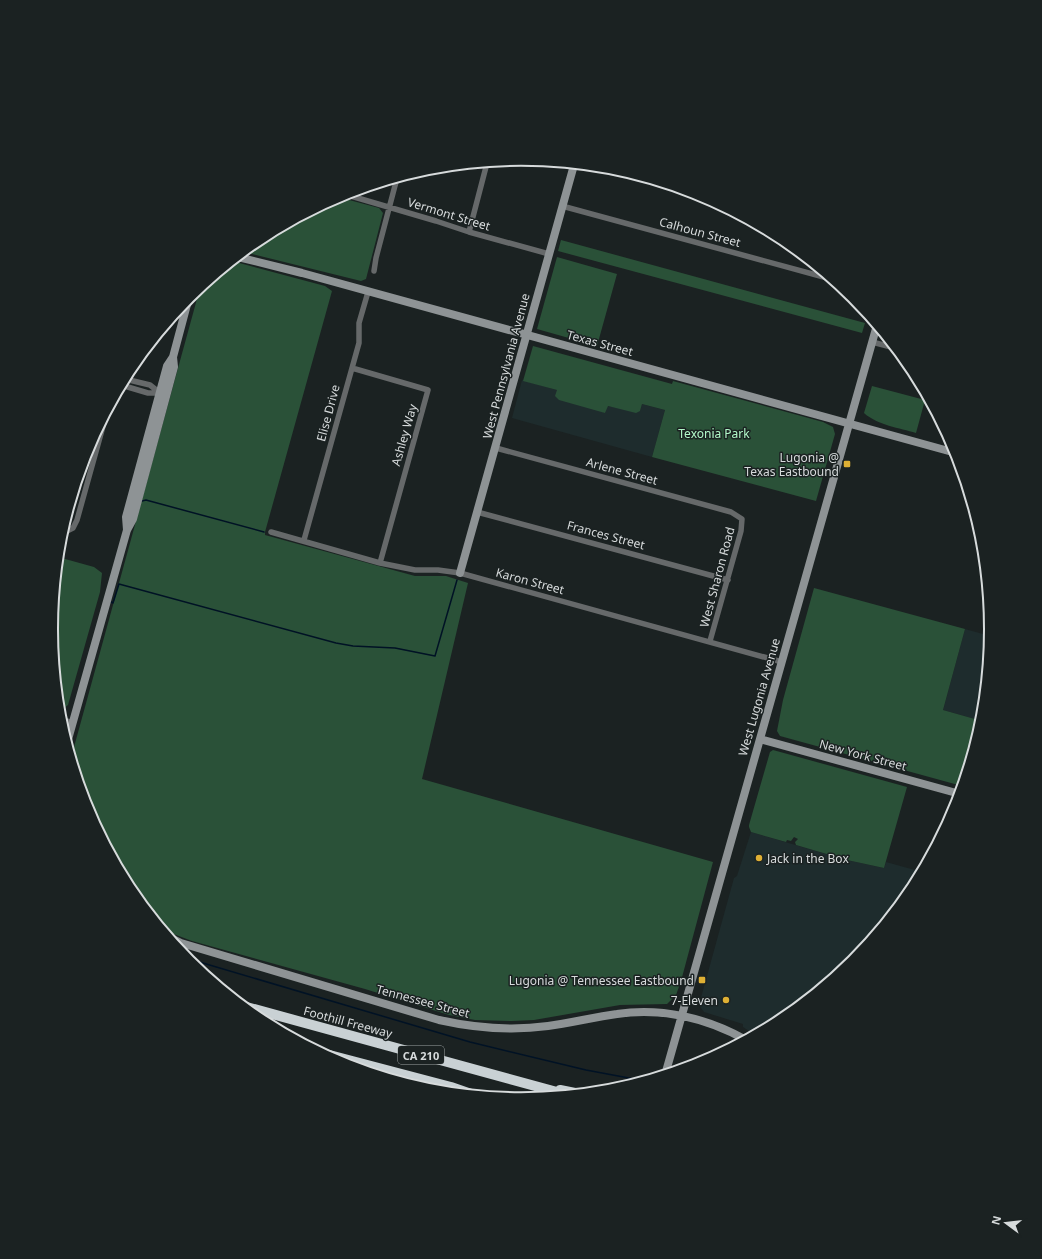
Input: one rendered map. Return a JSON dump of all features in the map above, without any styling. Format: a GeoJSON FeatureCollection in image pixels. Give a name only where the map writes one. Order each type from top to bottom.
{"type":"FeatureCollection","features":[{"type":"Feature","properties":{"kind":"highway","name":"Foothill Freeway"},"geometry":{"type":"LineString","coordinates":[[258,1010],[539,1086]]}},
{"type":"Feature","properties":{"kind":"highway"},"geometry":{"type":"LineString","coordinates":[[354,1061],[443,1086]]}},
{"type":"Feature","properties":{"kind":"highway"},"geometry":{"type":"LineString","coordinates":[[370,1065],[401,1077]]}},
{"type":"Feature","properties":{"kind":"highway"},"geometry":{"type":"LineString","coordinates":[[539,1086],[563,1091]]}},
{"type":"Feature","properties":{"kind":"highway"},"geometry":{"type":"LineString","coordinates":[[539,1086],[557,1091]]}},
{"type":"Feature","properties":{"kind":"street"},"geometry":{"type":"LineString","coordinates":[[469,232],[486,168]]}},
{"type":"Feature","properties":{"kind":"street","name":"West Pennsylvania Avenue"},"geometry":{"type":"LineString","coordinates":[[460,573],[573,169]]}},
{"type":"Feature","properties":{"kind":"street"},"geometry":{"type":"LineString","coordinates":[[374,271],[395,184]]}},
{"type":"Feature","properties":{"kind":"street","name":"Vermont Street"},"geometry":{"type":"LineString","coordinates":[[355,198],[469,232],[549,254]]}},
{"type":"Feature","properties":{"kind":"street","name":"Calhoun Street"},"geometry":{"type":"LineString","coordinates":[[562,206],[820,276]]}},
{"type":"Feature","properties":{"kind":"street","name":"Texas Street"},"geometry":{"type":"LineString","coordinates":[[244,259],[948,451]]}},
{"type":"Feature","properties":{"kind":"street","name":"Elise Drive"},"geometry":{"type":"LineString","coordinates":[[304,540],[359,343],[360,318],[368,292]]}},
{"type":"Feature","properties":{"kind":"street"},"geometry":{"type":"LineString","coordinates":[[127,530],[126,517],[167,366],[173,357],[185,311]]}},
{"type":"Feature","properties":{"kind":"street","name":"West Lugonia Avenue"},"geometry":{"type":"LineString","coordinates":[[667,1069],[875,332]]}},
{"type":"Feature","properties":{"kind":"street"},"geometry":{"type":"LineString","coordinates":[[872,342],[886,346]]}},
{"type":"Feature","properties":{"kind":"street"},"geometry":{"type":"LineString","coordinates":[[70,733],[127,530],[133,519],[151,454],[174,367],[173,357]]}},
{"type":"Feature","properties":{"kind":"street","name":"Ashley Way"},"geometry":{"type":"LineString","coordinates":[[352,368],[428,390],[380,563]]}},
{"type":"Feature","properties":{"kind":"street"},"geometry":{"type":"LineString","coordinates":[[131,381],[150,386],[160,393],[162,401],[150,446],[151,454]]}},
{"type":"Feature","properties":{"kind":"street"},"geometry":{"type":"LineString","coordinates":[[127,387],[148,393],[160,393]]}},
{"type":"Feature","properties":{"kind":"street"},"geometry":{"type":"LineString","coordinates":[[69,530],[73,528],[77,520],[95,448]]}},
{"type":"Feature","properties":{"kind":"street","name":"Arlene Street"},"geometry":{"type":"LineString","coordinates":[[496,448],[731,512],[742,519]]}},
{"type":"Feature","properties":{"kind":"street","name":"Frances Street"},"geometry":{"type":"LineString","coordinates":[[478,512],[728,580]]}},
{"type":"Feature","properties":{"kind":"street","name":"West Sharon Road"},"geometry":{"type":"LineString","coordinates":[[710,642],[741,531],[742,519]]}},
{"type":"Feature","properties":{"kind":"street","name":"Karon Street"},"geometry":{"type":"LineString","coordinates":[[271,532],[304,540],[380,563],[416,570],[438,570],[460,573],[782,662]]}},
{"type":"Feature","properties":{"kind":"street"},"geometry":{"type":"LineString","coordinates":[[67,721],[73,723]]}},
{"type":"Feature","properties":{"kind":"street","name":"New York Street"},"geometry":{"type":"LineString","coordinates":[[760,739],[954,792]]}},
{"type":"Feature","properties":{"kind":"street","name":"Tennessee Street"},"geometry":{"type":"LineString","coordinates":[[180,943],[432,1018],[462,1025],[485,1028],[548,1026],[630,1012],[682,1016],[723,1029],[740,1037]]}},
{"type":"Feature","properties":{"kind":"shaded area"},"geometry":{"type":"Polygon","coordinates":[[[522,380],[557,390],[605,413],[607,406],[640,411],[642,404],[665,410],[652,457],[512,418],[522,380]]]}},
{"type":"Feature","properties":{"kind":"shaded area"},"geometry":{"type":"Polygon","coordinates":[[[965,629],[984,634],[980,690],[975,719],[943,710],[965,629]]]}},
{"type":"Feature","properties":{"kind":"shaded area"},"geometry":{"type":"Polygon","coordinates":[[[751,832],[847,860],[884,868],[886,862],[916,870],[888,911],[869,935],[848,957],[803,997],[750,1031],[743,1027],[743,1024],[704,1012],[699,1005],[734,878],[737,876],[751,832]]]}},
{"type":"Feature","properties":{"kind":"green space"},"geometry":{"type":"Polygon","coordinates":[[[349,200],[379,208],[383,213],[366,279],[361,281],[251,254],[316,214],[349,200]]]}},
{"type":"Feature","properties":{"kind":"green space"},"geometry":{"type":"Polygon","coordinates":[[[561,240],[865,323],[862,333],[558,251],[561,240]]]}},
{"type":"Feature","properties":{"kind":"green space"},"geometry":{"type":"Polygon","coordinates":[[[557,257],[617,274],[597,346],[537,329],[557,257]]]}},
{"type":"Feature","properties":{"kind":"green space"},"geometry":{"type":"Polygon","coordinates":[[[238,263],[325,286],[332,291],[265,535],[415,576],[446,576],[468,583],[422,779],[713,862],[676,995],[667,1004],[620,1005],[534,1020],[475,1020],[449,1015],[365,989],[192,941],[172,933],[136,887],[120,861],[93,807],[74,748],[197,299],[238,263]]]}},
{"type":"Feature","properties":{"kind":"green space","name":"Texonia Park"},"geometry":{"type":"Polygon","coordinates":[[[533,346],[672,384],[673,381],[823,422],[833,427],[835,434],[816,501],[652,457],[665,410],[642,404],[640,411],[636,413],[608,406],[605,413],[559,400],[555,396],[557,390],[523,381],[533,346]]]}},
{"type":"Feature","properties":{"kind":"green space"},"geometry":{"type":"Polygon","coordinates":[[[872,386],[923,399],[924,402],[916,433],[889,426],[869,417],[864,413],[872,386]]]}},
{"type":"Feature","properties":{"kind":"green space"},"geometry":{"type":"Polygon","coordinates":[[[64,559],[94,567],[102,573],[100,592],[68,705],[65,707],[62,690],[58,630],[59,599],[64,559]]]}},
{"type":"Feature","properties":{"kind":"green space"},"geometry":{"type":"Polygon","coordinates":[[[814,588],[965,629],[943,710],[975,719],[968,749],[957,785],[780,736],[777,731],[783,700],[814,588]]]}},
{"type":"Feature","properties":{"kind":"green space"},"geometry":{"type":"Polygon","coordinates":[[[773,750],[907,787],[884,868],[847,860],[796,845],[795,842],[798,839],[794,837],[791,841],[787,840],[786,842],[751,832],[749,825],[770,752],[773,750]]]}},
{"type":"Feature","properties":{"kind":"waterway"},"geometry":{"type":"LineString","coordinates":[[142,501],[146,500],[264,532]]}},
{"type":"Feature","properties":{"kind":"waterway"},"geometry":{"type":"LineString","coordinates":[[111,602],[113,603],[119,584],[336,643],[353,646],[395,648],[435,656],[457,580]]}},
{"type":"Feature","properties":{"kind":"waterway"},"geometry":{"type":"LineString","coordinates":[[199,962],[470,1042],[586,1070],[633,1079]]}},
{"type":"Feature","properties":{"kind":"place","name":"Lugonia @ Texas Eastbound"},"geometry":{"type":"Point","coordinates":[847,464]}},
{"type":"Feature","properties":{"kind":"place","name":"Jack in the Box"},"geometry":{"type":"Point","coordinates":[759,858]}},
{"type":"Feature","properties":{"kind":"place","name":"Lugonia @ Tennessee Eastbound"},"geometry":{"type":"Point","coordinates":[702,980]}},
{"type":"Feature","properties":{"kind":"place","name":"7-Eleven"},"geometry":{"type":"Point","coordinates":[726,1000]}}]}
